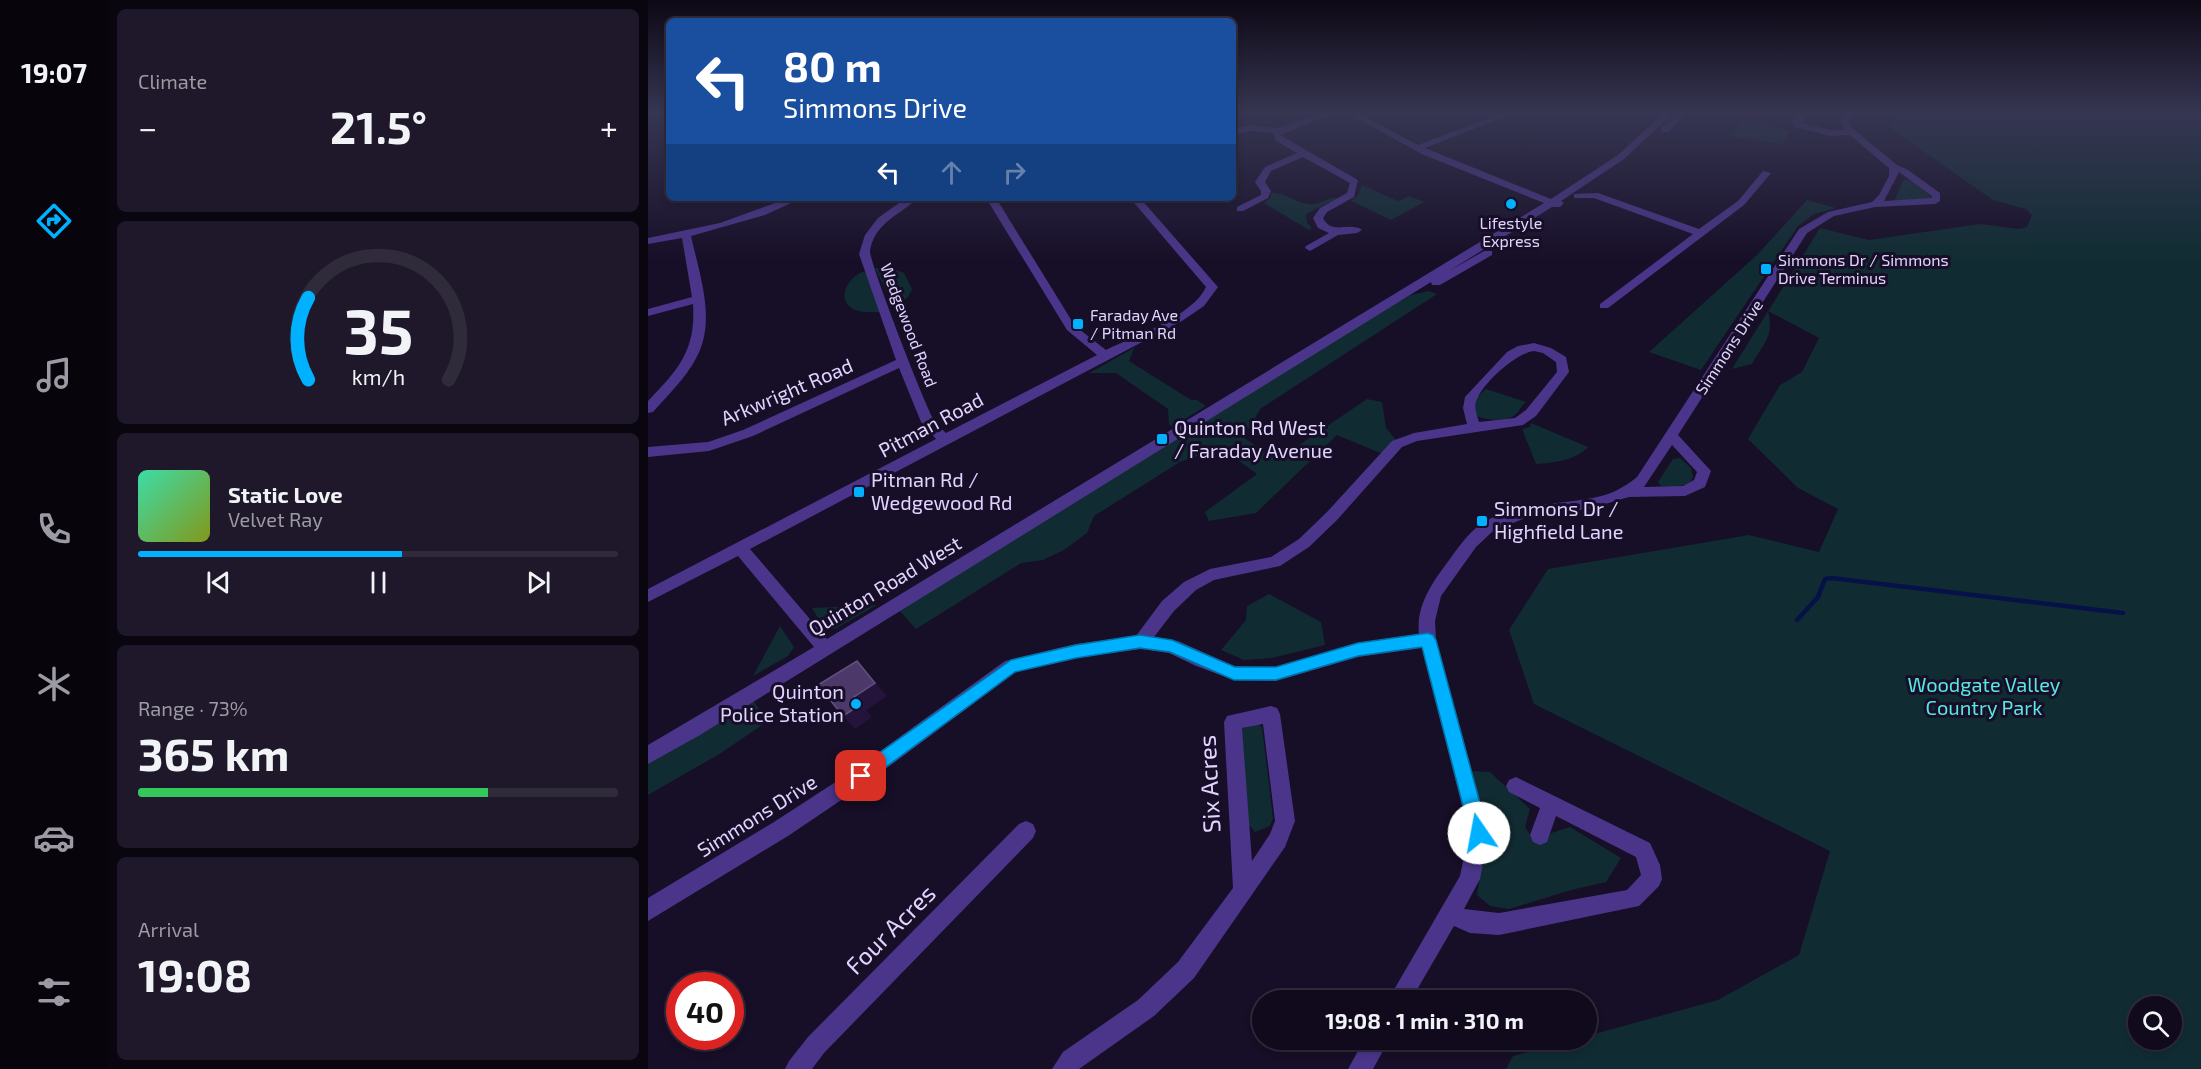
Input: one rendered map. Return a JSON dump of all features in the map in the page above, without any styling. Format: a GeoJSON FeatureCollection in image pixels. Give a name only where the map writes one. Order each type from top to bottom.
{"type":"FeatureCollection","features":[{"type":"Feature","properties":{"kind":"street"},"geometry":{"type":"LineString","coordinates":[[1240,208],[1254,204],[1265,196],[1266,191],[1260,182],[1262,176],[1268,169],[1284,162]]}},
{"type":"Feature","properties":{"kind":"street"},"geometry":{"type":"LineString","coordinates":[[1320,162],[1355,182],[1351,195],[1323,210],[1318,218],[1322,226],[1335,232],[1357,230]]}},
{"type":"Feature","properties":{"kind":"street"},"geometry":{"type":"LineString","coordinates":[[1452,162],[1553,202]]}},
{"type":"Feature","properties":{"kind":"street","name":"Quinton Road West"},"geometry":{"type":"LineString","coordinates":[[1389,302],[1457,273],[1574,195],[1615,162]]}},
{"type":"Feature","properties":{"kind":"street","name":"Quinton Road West"},"geometry":{"type":"LineString","coordinates":[[648,755],[1553,202],[1595,189],[1628,162]]}},
{"type":"Feature","properties":{"kind":"street","name":"Simmons Drive"},"geometry":{"type":"LineString","coordinates":[[1630,492],[1642,481],[1672,437],[1803,231],[1831,214],[1875,204],[1935,201],[1937,195],[1888,162]]}},
{"type":"Feature","properties":{"kind":"street"},"geometry":{"type":"LineString","coordinates":[[1875,204],[1883,196],[1894,176],[1894,167]]}},
{"type":"Feature","properties":{"kind":"street"},"geometry":{"type":"LineString","coordinates":[[1604,306],[1741,203],[1766,173]]}},
{"type":"Feature","properties":{"kind":"street"},"geometry":{"type":"LineString","coordinates":[[1595,189],[1700,234]]}},
{"type":"Feature","properties":{"kind":"street"},"geometry":{"type":"LineString","coordinates":[[648,241],[686,235],[739,221],[791,201]]}},
{"type":"Feature","properties":{"kind":"street","name":"Wedgewood Road"},"geometry":{"type":"LineString","coordinates":[[908,201],[882,218],[866,242],[864,254],[903,362],[928,422],[946,441]]}},
{"type":"Feature","properties":{"kind":"street"},"geometry":{"type":"LineString","coordinates":[[993,201],[1071,328],[1105,356]]}},
{"type":"Feature","properties":{"kind":"street","name":"Pitman Road"},"geometry":{"type":"LineString","coordinates":[[648,596],[1196,308],[1206,299],[1212,287],[1138,201]]}},
{"type":"Feature","properties":{"kind":"street"},"geometry":{"type":"LineString","coordinates":[[1254,204],[1268,210]]}},
{"type":"Feature","properties":{"kind":"street"},"geometry":{"type":"LineString","coordinates":[[1310,248],[1335,232]]}},
{"type":"Feature","properties":{"kind":"street"},"geometry":{"type":"LineString","coordinates":[[648,409],[682,368],[698,341],[698,299],[686,235]]}},
{"type":"Feature","properties":{"kind":"street"},"geometry":{"type":"LineString","coordinates":[[648,313],[698,299]]}},
{"type":"Feature","properties":{"kind":"street"},"geometry":{"type":"LineString","coordinates":[[1140,642],[1168,606],[1190,586],[1210,575],[1275,562],[1304,543],[1332,516],[1397,444],[1414,436],[1518,422],[1531,413],[1563,372],[1562,360],[1551,351],[1534,347],[1518,350],[1508,355],[1471,396],[1468,404],[1475,427]]}},
{"type":"Feature","properties":{"kind":"street","name":"Arkwright Road"},"geometry":{"type":"LineString","coordinates":[[648,452],[709,446],[748,433],[903,362]]}},
{"type":"Feature","properties":{"kind":"street"},"geometry":{"type":"LineString","coordinates":[[1405,990],[1470,879],[1479,833],[1425,626],[1427,610],[1434,591],[1478,535],[1501,520],[1522,514],[1610,499],[1630,492],[1685,491],[1700,483],[1704,471],[1672,437]]}},
{"type":"Feature","properties":{"kind":"street"},"geometry":{"type":"LineString","coordinates":[[741,549],[825,648]]}},
{"type":"Feature","properties":{"kind":"street","name":"Simmons Drive"},"geometry":{"type":"LineString","coordinates":[[648,910],[791,823],[861,776],[1011,666],[1076,651],[1140,642],[1172,646],[1234,674],[1276,674],[1358,650],[1428,640]]}},
{"type":"Feature","properties":{"kind":"street","name":"Six Acres"},"geometry":{"type":"LineString","coordinates":[[1064,1069],[1071,1060],[1146,1008],[1186,970],[1244,891],[1278,840],[1285,821],[1271,714],[1233,722],[1244,891]]}},
{"type":"Feature","properties":{"kind":"street"},"geometry":{"type":"LineString","coordinates":[[1450,914],[1470,922],[1499,924],[1632,899],[1652,879],[1650,865],[1643,850],[1516,786]]}},
{"type":"Feature","properties":{"kind":"street"},"geometry":{"type":"LineString","coordinates":[[1540,834],[1551,804]]}},
{"type":"Feature","properties":{"kind":"street","name":"Four Acres"},"geometry":{"type":"LineString","coordinates":[[797,1069],[816,1045],[1026,831]]}},
{"type":"Feature","properties":{"kind":"street"},"geometry":{"type":"LineString","coordinates":[[1359,1069],[1371,1050]]}},
{"type":"Feature","properties":{"kind":"green space","name":"Woodgate Valley Country Park"},"geometry":{"type":"Polygon","coordinates":[[[1938,162],[2201,162],[2201,1069],[1506,1069],[1513,1056],[1536,1050],[1597,1050],[1597,1033],[1718,1000],[1799,955],[1830,851],[1534,704],[1509,630],[1548,569],[1749,535],[1819,552],[1838,509],[1798,488],[1748,439],[1780,385],[1802,372],[1819,338],[1768,311],[1820,228],[1869,240],[1980,224],[2018,229],[2027,227],[2032,215],[2026,209],[1993,200],[1938,162]]]}},
{"type":"Feature","properties":{"kind":"green space"},"geometry":{"type":"Polygon","coordinates":[[[1904,179],[1914,182],[1931,196],[1930,198],[1894,201],[1904,179]]]}},
{"type":"Feature","properties":{"kind":"green space"},"geometry":{"type":"Polygon","coordinates":[[[1362,185],[1398,201],[1409,196],[1424,202],[1391,220],[1351,201],[1358,195],[1362,185]]]}},
{"type":"Feature","properties":{"kind":"green space"},"geometry":{"type":"Polygon","coordinates":[[[1271,193],[1281,194],[1309,204],[1338,198],[1306,214],[1307,223],[1312,228],[1309,230],[1264,203],[1270,198],[1271,193]]]}},
{"type":"Feature","properties":{"kind":"green space"},"geometry":{"type":"Polygon","coordinates":[[[1807,200],[1836,208],[1814,214],[1798,226],[1701,370],[1649,352],[1758,254],[1807,200]]]}},
{"type":"Feature","properties":{"kind":"green space"},"geometry":{"type":"Polygon","coordinates":[[[888,267],[904,273],[912,289],[908,297],[894,307],[875,268],[888,267]]]}},
{"type":"Feature","properties":{"kind":"green space"},"geometry":{"type":"Polygon","coordinates":[[[862,272],[868,273],[880,312],[858,311],[849,306],[846,301],[844,295],[848,284],[862,272]]]}},
{"type":"Feature","properties":{"kind":"green space"},"geometry":{"type":"Polygon","coordinates":[[[1429,291],[1437,294],[1260,409],[1251,426],[1240,435],[1277,460],[1367,399],[1382,402],[1386,428],[1396,440],[1383,454],[1337,435],[1256,513],[1209,521],[1205,512],[1257,474],[1221,448],[1180,462],[1094,516],[1087,533],[1064,550],[1043,560],[1021,563],[916,629],[899,610],[1380,312],[1411,295],[1429,291]]]}},
{"type":"Feature","properties":{"kind":"green space"},"geometry":{"type":"Polygon","coordinates":[[[1768,311],[1769,333],[1752,364],[1732,369],[1768,311]]]}},
{"type":"Feature","properties":{"kind":"green space"},"geometry":{"type":"Polygon","coordinates":[[[1134,348],[1129,361],[1191,400],[1197,400],[1206,406],[1172,427],[1169,424],[1168,409],[1116,373],[1089,373],[1134,348]]]}},
{"type":"Feature","properties":{"kind":"green space"},"geometry":{"type":"Polygon","coordinates":[[[1486,389],[1526,402],[1516,414],[1507,419],[1476,416],[1474,400],[1486,389]]]}},
{"type":"Feature","properties":{"kind":"green space"},"geometry":{"type":"Polygon","coordinates":[[[1531,423],[1588,447],[1571,458],[1536,464],[1522,429],[1530,427],[1531,423]]]}},
{"type":"Feature","properties":{"kind":"green space"},"geometry":{"type":"Polygon","coordinates":[[[1680,458],[1691,468],[1693,477],[1689,484],[1675,487],[1661,486],[1658,482],[1673,459],[1680,458]]]}},
{"type":"Feature","properties":{"kind":"green space"},"geometry":{"type":"Polygon","coordinates":[[[1269,594],[1321,622],[1325,645],[1272,658],[1244,660],[1221,650],[1246,620],[1247,606],[1269,594]]]}},
{"type":"Feature","properties":{"kind":"green space"},"geometry":{"type":"Polygon","coordinates":[[[877,605],[835,629],[824,628],[812,608],[877,605]]]}},
{"type":"Feature","properties":{"kind":"green space"},"geometry":{"type":"Polygon","coordinates":[[[780,626],[794,647],[788,656],[753,676],[780,626]]]}},
{"type":"Feature","properties":{"kind":"green space"},"geometry":{"type":"Polygon","coordinates":[[[753,700],[768,721],[721,753],[648,795],[648,761],[753,700]]]}},
{"type":"Feature","properties":{"kind":"green space"},"geometry":{"type":"Polygon","coordinates":[[[1255,723],[1262,727],[1273,818],[1270,826],[1255,832],[1248,824],[1239,732],[1247,724],[1255,723]]]}},
{"type":"Feature","properties":{"kind":"green space"},"geometry":{"type":"Polygon","coordinates":[[[1472,771],[1490,772],[1530,809],[1525,827],[1533,839],[1570,827],[1621,858],[1606,882],[1509,909],[1490,906],[1477,895],[1487,826],[1472,771]]]}},
{"type":"Feature","properties":{"kind":"building"},"geometry":{"type":"Polygon","coordinates":[[[857,661],[875,683],[854,697],[860,705],[843,716],[818,685],[857,661]]]}},
{"type":"Feature","properties":{"kind":"waterway"},"geometry":{"type":"LineString","coordinates":[[1797,620],[1818,597],[1825,579],[1831,578],[2123,613]]}},
{"type":"Feature","properties":{"kind":"place","name":"Lifestyle Express"},"geometry":{"type":"Point","coordinates":[1511,204]}},
{"type":"Feature","properties":{"kind":"place","name":"Simmons Dr / Simmons Drive Terminus"},"geometry":{"type":"Point","coordinates":[1766,269]}},
{"type":"Feature","properties":{"kind":"place","name":"Faraday Ave / Pitman Rd"},"geometry":{"type":"Point","coordinates":[1078,324]}},
{"type":"Feature","properties":{"kind":"place","name":"Quinton Rd West / Faraday Avenue"},"geometry":{"type":"Point","coordinates":[1162,439]}},
{"type":"Feature","properties":{"kind":"place","name":"Pitman Rd / Wedgewood Rd"},"geometry":{"type":"Point","coordinates":[859,492]}},
{"type":"Feature","properties":{"kind":"place","name":"Simmons Dr / Highfield Lane"},"geometry":{"type":"Point","coordinates":[1482,521]}},
{"type":"Feature","properties":{"kind":"place","name":"Quinton Police Station"},"geometry":{"type":"Point","coordinates":[856,704]}},
{"type":"Feature","properties":{"kind":"route"},"geometry":{"type":"LineString","coordinates":[[861,776],[1011,666],[1076,651],[1140,642],[1172,646],[1234,674],[1276,674],[1358,650],[1428,640],[1479,833]]}}]}
